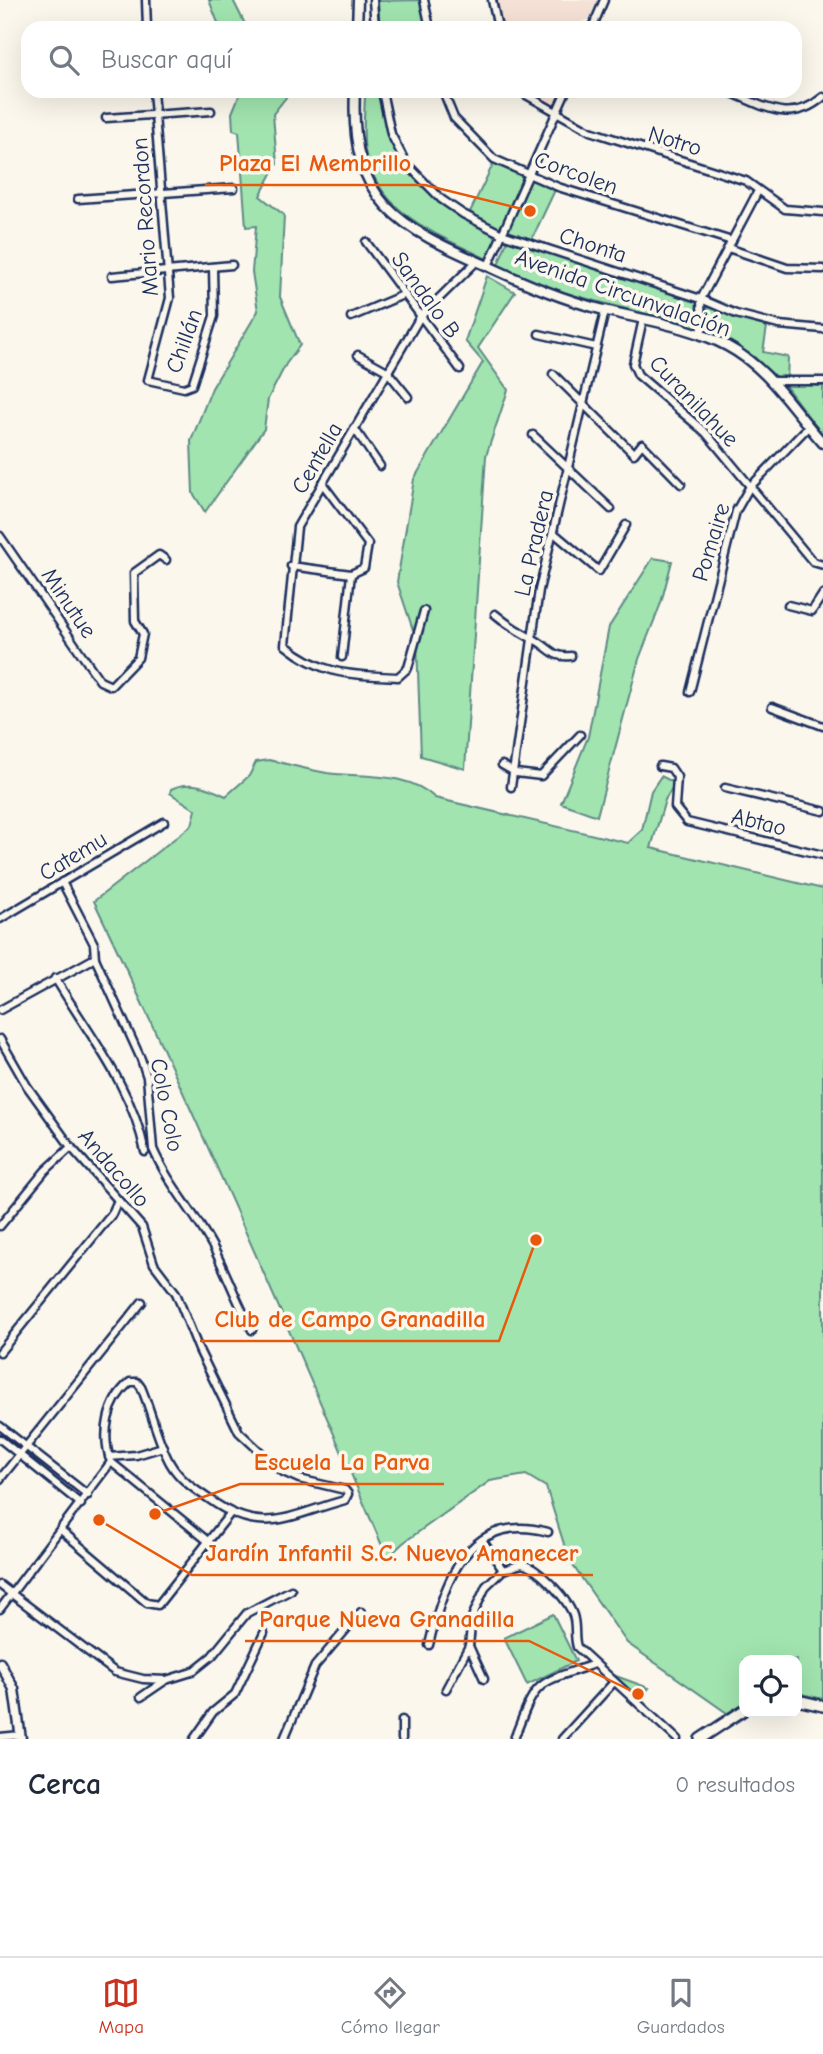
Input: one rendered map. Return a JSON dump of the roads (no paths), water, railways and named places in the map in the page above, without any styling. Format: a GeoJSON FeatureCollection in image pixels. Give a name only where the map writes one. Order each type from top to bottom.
{"type":"FeatureCollection","features":[{"type":"Feature","properties":{"kind":"main road"},"geometry":{"type":"LineString","coordinates":[[802,1701],[823,1706]]}},
{"type":"Feature","properties":{"kind":"main road"},"geometry":{"type":"LineString","coordinates":[[699,1739],[739,1713]]}},
{"type":"Feature","properties":{"kind":"street"},"geometry":{"type":"LineString","coordinates":[[146,0],[147,21]]}},
{"type":"Feature","properties":{"kind":"street"},"geometry":{"type":"LineString","coordinates":[[357,21],[358,0]]}},
{"type":"Feature","properties":{"kind":"street"},"geometry":{"type":"LineString","coordinates":[[373,0],[374,21]]}},
{"type":"Feature","properties":{"kind":"street"},"geometry":{"type":"LineString","coordinates":[[424,0],[428,21]]}},
{"type":"Feature","properties":{"kind":"street"},"geometry":{"type":"LineString","coordinates":[[492,0],[496,21]]}},
{"type":"Feature","properties":{"kind":"street"},"geometry":{"type":"LineString","coordinates":[[595,21],[604,0]]}},
{"type":"Feature","properties":{"kind":"street"},"geometry":{"type":"LineString","coordinates":[[745,98],[775,110],[792,113],[806,109],[823,97]]}},
{"type":"Feature","properties":{"kind":"street","name":"Mario Recordon"},"geometry":{"type":"LineString","coordinates":[[148,380],[169,309],[154,98]]}},
{"type":"Feature","properties":{"kind":"street","name":"Avenida Circunvalación"},"geometry":{"type":"LineString","coordinates":[[355,98],[354,133],[359,159],[370,184],[388,210],[402,224],[553,295],[702,336],[737,352],[773,381],[822,442]]}},
{"type":"Feature","properties":{"kind":"street","name":"Chonta"},"geometry":{"type":"LineString","coordinates":[[384,98],[394,144],[414,174],[455,210],[502,234],[701,299],[736,314],[779,325],[823,328]]}},
{"type":"Feature","properties":{"kind":"street","name":"Corcolen"},"geometry":{"type":"LineString","coordinates":[[446,98],[454,118],[469,137],[494,159],[529,176],[672,225],[732,240]]}},
{"type":"Feature","properties":{"kind":"street","name":"Notro"},"geometry":{"type":"LineString","coordinates":[[530,98],[556,114],[627,145],[746,181],[785,209],[823,212]]}},
{"type":"Feature","properties":{"kind":"street"},"geometry":{"type":"LineString","coordinates":[[488,266],[563,98]]}},
{"type":"Feature","properties":{"kind":"street"},"geometry":{"type":"LineString","coordinates":[[106,118],[211,111]]}},
{"type":"Feature","properties":{"kind":"street"},"geometry":{"type":"LineString","coordinates":[[78,199],[234,188]]}},
{"type":"Feature","properties":{"kind":"street"},"geometry":{"type":"LineString","coordinates":[[702,336],[701,299],[758,191]]}},
{"type":"Feature","properties":{"kind":"street","name":"Sandalo B"},"geometry":{"type":"LineString","coordinates":[[366,242],[460,369]]}},
{"type":"Feature","properties":{"kind":"street"},"geometry":{"type":"LineString","coordinates":[[728,248],[787,268],[823,269]]}},
{"type":"Feature","properties":{"kind":"street","name":"Centella"},"geometry":{"type":"LineString","coordinates":[[424,611],[408,668],[398,677],[341,675],[303,660],[285,645],[297,527],[420,317],[477,261]]}},
{"type":"Feature","properties":{"kind":"street"},"geometry":{"type":"LineString","coordinates":[[112,276],[232,265]]}},
{"type":"Feature","properties":{"kind":"street","name":"Chillán"},"geometry":{"type":"LineString","coordinates":[[148,380],[184,388],[192,385],[214,316],[213,267]]}},
{"type":"Feature","properties":{"kind":"street"},"geometry":{"type":"LineString","coordinates":[[351,317],[403,295]]}},
{"type":"Feature","properties":{"kind":"street","name":"La Pradera"},"geometry":{"type":"LineString","coordinates":[[511,787],[539,590],[605,311]]}},
{"type":"Feature","properties":{"kind":"street","name":"Curanilahue"},"geometry":{"type":"LineString","coordinates":[[643,319],[634,370],[668,403],[706,433],[813,562],[823,565]]}},
{"type":"Feature","properties":{"kind":"street"},"geometry":{"type":"LineString","coordinates":[[540,334],[596,347]]}},
{"type":"Feature","properties":{"kind":"street"},"geometry":{"type":"LineString","coordinates":[[358,355],[387,371],[408,397]]}},
{"type":"Feature","properties":{"kind":"street"},"geometry":{"type":"LineString","coordinates":[[554,374],[634,454],[642,444],[681,484]]}},
{"type":"Feature","properties":{"kind":"street"},"geometry":{"type":"LineString","coordinates":[[773,381],[823,382]]}},
{"type":"Feature","properties":{"kind":"street","name":"Pomaire"},"geometry":{"type":"LineString","coordinates":[[690,692],[729,530],[749,488],[809,426]]}},
{"type":"Feature","properties":{"kind":"street"},"geometry":{"type":"LineString","coordinates":[[354,428],[380,466]]}},
{"type":"Feature","properties":{"kind":"street"},"geometry":{"type":"LineString","coordinates":[[533,436],[611,509]]}},
{"type":"Feature","properties":{"kind":"street"},"geometry":{"type":"LineString","coordinates":[[291,566],[351,574],[364,568],[368,544],[322,483]]}},
{"type":"Feature","properties":{"kind":"street"},"geometry":{"type":"LineString","coordinates":[[554,533],[599,571],[626,525]]}},
{"type":"Feature","properties":{"kind":"street","name":"Minutue"},"geometry":{"type":"LineString","coordinates":[[0,536],[100,681],[111,686],[138,658],[143,634],[135,621],[134,573],[159,555],[166,560]]}},
{"type":"Feature","properties":{"kind":"street"},"geometry":{"type":"LineString","coordinates":[[342,657],[351,574]]}},
{"type":"Feature","properties":{"kind":"street"},"geometry":{"type":"LineString","coordinates":[[788,605],[812,611],[823,594]]}},
{"type":"Feature","properties":{"kind":"street"},"geometry":{"type":"LineString","coordinates":[[495,614],[518,633],[532,639],[554,655],[571,656]]}},
{"type":"Feature","properties":{"kind":"street"},"geometry":{"type":"LineString","coordinates":[[772,707],[823,726]]}},
{"type":"Feature","properties":{"kind":"street"},"geometry":{"type":"LineString","coordinates":[[502,765],[515,772],[542,775],[580,735]]}},
{"type":"Feature","properties":{"kind":"street","name":"Abtao"},"geometry":{"type":"LineString","coordinates":[[660,766],[671,768],[677,777],[675,807],[687,822],[823,855]]}},
{"type":"Feature","properties":{"kind":"street"},"geometry":{"type":"LineString","coordinates":[[725,788],[823,811]]}},
{"type":"Feature","properties":{"kind":"street","name":"Catemu"},"geometry":{"type":"LineString","coordinates":[[0,919],[164,822]]}},
{"type":"Feature","properties":{"kind":"street","name":"Colo Colo"},"geometry":{"type":"LineString","coordinates":[[62,882],[94,944],[95,958],[144,1068],[153,1149],[215,1249],[252,1329]]}},
{"type":"Feature","properties":{"kind":"street"},"geometry":{"type":"LineString","coordinates":[[0,1010],[95,958]]}},
{"type":"Feature","properties":{"kind":"street","name":"Colo Colo"},"geometry":{"type":"LineString","coordinates":[[55,978],[122,1082],[138,1118],[145,1152]]}},
{"type":"Feature","properties":{"kind":"street","name":"Andacollo"},"geometry":{"type":"LineString","coordinates":[[0,1039],[27,1086],[71,1147],[142,1227],[154,1264],[176,1293],[199,1350],[239,1432],[281,1471],[299,1479],[345,1490],[348,1498],[290,1518],[248,1520],[229,1515]]}},
{"type":"Feature","properties":{"kind":"street"},"geometry":{"type":"LineString","coordinates":[[0,1226],[45,1171],[71,1147]]}},
{"type":"Feature","properties":{"kind":"street"},"geometry":{"type":"LineString","coordinates":[[0,1352],[112,1214],[118,1200]]}},
{"type":"Feature","properties":{"kind":"street"},"geometry":{"type":"LineString","coordinates":[[0,1479],[142,1302]]}},
{"type":"Feature","properties":{"kind":"street"},"geometry":{"type":"LineString","coordinates":[[62,1531],[147,1603],[158,1605],[209,1542],[229,1515],[189,1486],[169,1462],[137,1382],[130,1382],[110,1412],[106,1438],[110,1459],[209,1542]]}},
{"type":"Feature","properties":{"kind":"street"},"geometry":{"type":"LineString","coordinates":[[0,1426],[88,1495]]}},
{"type":"Feature","properties":{"kind":"street"},"geometry":{"type":"LineString","coordinates":[[0,1439],[81,1504]]}},
{"type":"Feature","properties":{"kind":"street"},"geometry":{"type":"LineString","coordinates":[[0,1609],[62,1531],[110,1459],[163,1447]]}},
{"type":"Feature","properties":{"kind":"street"},"geometry":{"type":"LineString","coordinates":[[429,1645],[445,1584],[453,1570],[482,1540],[512,1526],[548,1532]]}},
{"type":"Feature","properties":{"kind":"street"},"geometry":{"type":"LineString","coordinates":[[482,1540],[503,1570]]}},
{"type":"Feature","properties":{"kind":"street"},"geometry":{"type":"LineString","coordinates":[[446,1689],[469,1646],[477,1601],[486,1586],[503,1570],[522,1564],[540,1572],[574,1616],[578,1647],[677,1739]]}},
{"type":"Feature","properties":{"kind":"street"},"geometry":{"type":"LineString","coordinates":[[0,1585],[115,1672],[143,1679],[166,1680]]}},
{"type":"Feature","properties":{"kind":"street"},"geometry":{"type":"LineString","coordinates":[[141,1697],[166,1680],[192,1672],[212,1656],[247,1613],[291,1590]]}},
{"type":"Feature","properties":{"kind":"street"},"geometry":{"type":"LineString","coordinates":[[284,1739],[315,1666],[361,1612]]}},
{"type":"Feature","properties":{"kind":"street"},"geometry":{"type":"LineString","coordinates":[[194,1739],[213,1712],[235,1694],[264,1633]]}},
{"type":"Feature","properties":{"kind":"street"},"geometry":{"type":"LineString","coordinates":[[469,1646],[484,1678]]}},
{"type":"Feature","properties":{"kind":"street"},"geometry":{"type":"LineString","coordinates":[[0,1663],[14,1689],[21,1737],[0,1737]]}},
{"type":"Feature","properties":{"kind":"street"},"geometry":{"type":"LineString","coordinates":[[514,1739],[533,1692],[542,1683],[594,1664]]}},
{"type":"Feature","properties":{"kind":"street"},"geometry":{"type":"LineString","coordinates":[[562,1739],[614,1682]]}},
{"type":"Feature","properties":{"kind":"street"},"geometry":{"type":"LineString","coordinates":[[402,1720],[402,1739]]}},
{"type":"Feature","properties":{"kind":"place","name":"Plaza El Membrillo"},"geometry":{"type":"Point","coordinates":[530,211]}},
{"type":"Feature","properties":{"kind":"place","name":"Club de Campo Granadilla"},"geometry":{"type":"Point","coordinates":[536,1240]}},
{"type":"Feature","properties":{"kind":"place","name":"Escuela La Parva"},"geometry":{"type":"Point","coordinates":[155,1514]}},
{"type":"Feature","properties":{"kind":"place","name":"Jardín Infantil S.C. Nuevo Amanecer"},"geometry":{"type":"Point","coordinates":[99,1520]}},
{"type":"Feature","properties":{"kind":"place","name":"Parque Nueva Granadilla"},"geometry":{"type":"Point","coordinates":[638,1694]}}]}
